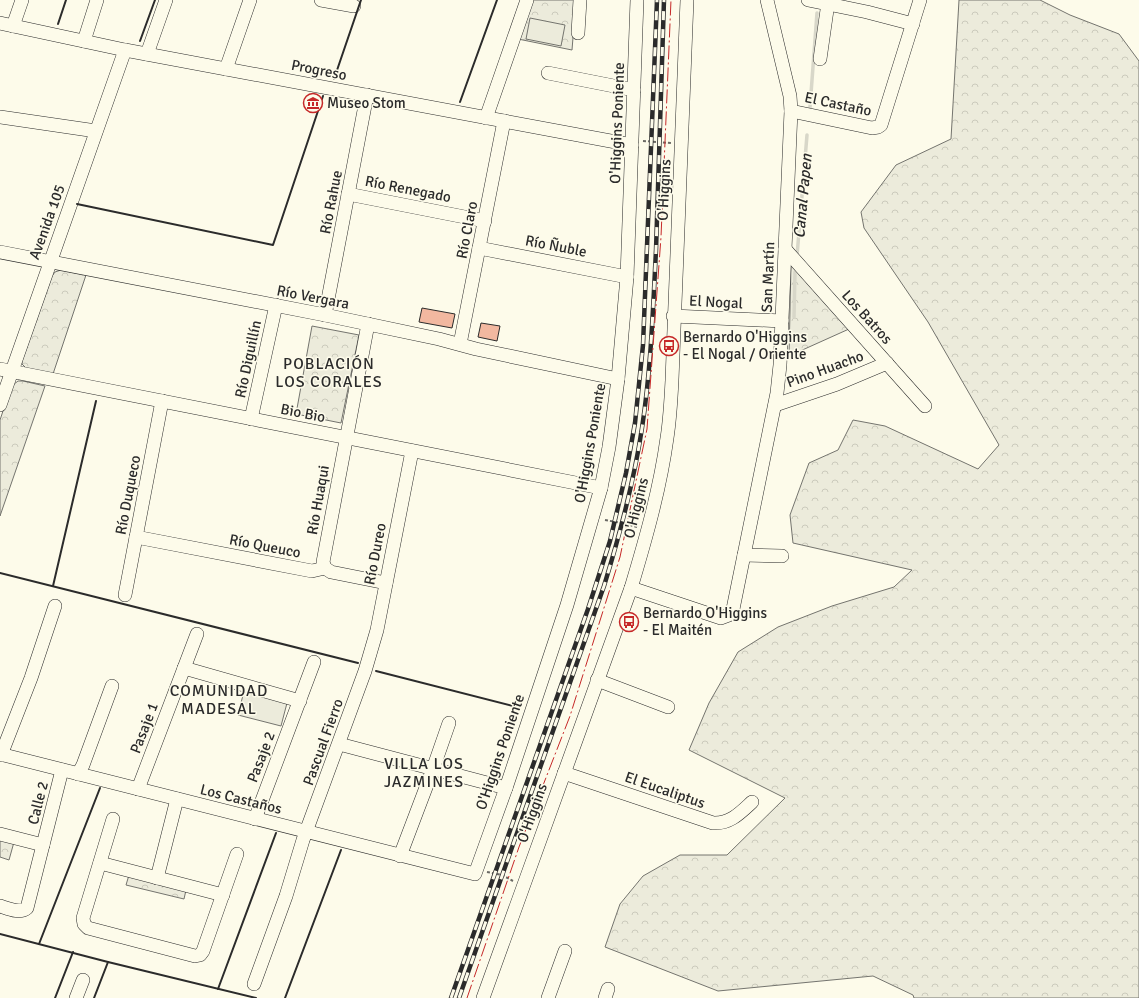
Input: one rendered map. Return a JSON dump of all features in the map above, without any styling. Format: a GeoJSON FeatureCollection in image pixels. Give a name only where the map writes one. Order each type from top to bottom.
{"type":"FeatureCollection","features":[{"type":"Feature","properties":{"kind":"street"},"geometry":{"type":"LineString","coordinates":[[14,26],[22,0]]}},
{"type":"Feature","properties":{"kind":"street"},"geometry":{"type":"LineString","coordinates":[[84,41],[97,0]]}},
{"type":"Feature","properties":{"kind":"street"},"geometry":{"type":"LineString","coordinates":[[147,54],[166,0]]}},
{"type":"Feature","properties":{"kind":"street"},"geometry":{"type":"LineString","coordinates":[[226,69],[250,0]]}},
{"type":"Feature","properties":{"kind":"street"},"geometry":{"type":"LineString","coordinates":[[321,0],[354,6]]}},
{"type":"Feature","properties":{"kind":"street"},"geometry":{"type":"LineString","coordinates":[[486,118],[527,0]]}},
{"type":"Feature","properties":{"kind":"street"},"geometry":{"type":"LineString","coordinates":[[578,33],[580,0]]}},
{"type":"Feature","properties":{"kind":"street","name":"O'Higgins"},"geometry":{"type":"LineString","coordinates":[[482,998],[631,588],[648,531],[661,473],[667,438],[672,380],[673,316],[682,144],[687,0]]}},
{"type":"Feature","properties":{"kind":"street","name":"San Martín"},"geometry":{"type":"LineString","coordinates":[[631,588],[718,618],[727,617],[733,609],[775,405],[780,365],[791,111],[788,89],[768,0]]}},
{"type":"Feature","properties":{"kind":"street"},"geometry":{"type":"LineString","coordinates":[[808,0],[828,3],[913,24],[920,0]]}},
{"type":"Feature","properties":{"kind":"street","name":"O'Higgins Poniente"},"geometry":{"type":"LineString","coordinates":[[475,874],[506,788],[567,605],[601,488],[614,416],[627,277],[634,90],[634,1]]}},
{"type":"Feature","properties":{"kind":"street"},"geometry":{"type":"LineString","coordinates":[[820,59],[828,3]]}},
{"type":"Feature","properties":{"kind":"street","name":"Progreso"},"geometry":{"type":"LineString","coordinates":[[0,23],[125,50],[632,145]]}},
{"type":"Feature","properties":{"kind":"street","name":"El Castaño"},"geometry":{"type":"LineString","coordinates":[[791,111],[872,128],[878,127],[883,121],[913,24]]}},
{"type":"Feature","properties":{"kind":"street","name":"Avenida 105"},"geometry":{"type":"LineString","coordinates":[[0,405],[6,370],[50,262],[125,50]]}},
{"type":"Feature","properties":{"kind":"street"},"geometry":{"type":"LineString","coordinates":[[548,73],[634,90]]}},
{"type":"Feature","properties":{"kind":"street","name":"Río Rahue"},"geometry":{"type":"LineString","coordinates":[[325,315],[367,95]]}},
{"type":"Feature","properties":{"kind":"street"},"geometry":{"type":"LineString","coordinates":[[0,117],[96,131]]}},
{"type":"Feature","properties":{"kind":"street","name":"Río Claro"},"geometry":{"type":"LineString","coordinates":[[460,344],[504,121]]}},
{"type":"Feature","properties":{"kind":"street","name":"Río Renegado"},"geometry":{"type":"LineString","coordinates":[[348,194],[485,221]]}},
{"type":"Feature","properties":{"kind":"street","name":"Río Ñuble"},"geometry":{"type":"LineString","coordinates":[[480,248],[627,277]]}},
{"type":"Feature","properties":{"kind":"street","name":"Los Batros"},"geometry":{"type":"LineString","coordinates":[[785,249],[925,406]]}},
{"type":"Feature","properties":{"kind":"street","name":"Río Vergara"},"geometry":{"type":"LineString","coordinates":[[0,252],[325,315],[460,344],[476,350],[618,379]]}},
{"type":"Feature","properties":{"kind":"street","name":"Río Diguillín"},"geometry":{"type":"LineString","coordinates":[[252,419],[276,305]]}},
{"type":"Feature","properties":{"kind":"street","name":"El Nogal"},"geometry":{"type":"LineString","coordinates":[[673,316],[782,321]]}},
{"type":"Feature","properties":{"kind":"street","name":"Río Huaqui"},"geometry":{"type":"LineString","coordinates":[[325,568],[323,562],[368,324]]}},
{"type":"Feature","properties":{"kind":"street","name":"Pino Huacho"},"geometry":{"type":"LineString","coordinates":[[775,405],[831,386],[887,363]]}},
{"type":"Feature","properties":{"kind":"street","name":"Bio Bio"},"geometry":{"type":"LineString","coordinates":[[6,370],[601,488]]}},
{"type":"Feature","properties":{"kind":"street","name":"Río Duqueco"},"geometry":{"type":"LineString","coordinates":[[125,595],[162,401]]}},
{"type":"Feature","properties":{"kind":"street","name":"Río Dureo"},"geometry":{"type":"LineString","coordinates":[[368,663],[386,583],[412,451]]}},
{"type":"Feature","properties":{"kind":"street","name":"Río Queuco"},"geometry":{"type":"LineString","coordinates":[[136,537],[312,571],[325,568],[331,572],[386,583]]}},
{"type":"Feature","properties":{"kind":"street"},"geometry":{"type":"LineString","coordinates":[[744,555],[782,556]]}},
{"type":"Feature","properties":{"kind":"street"},"geometry":{"type":"LineString","coordinates":[[0,754],[31,678],[55,606]]}},
{"type":"Feature","properties":{"kind":"street","name":"Pasaje 1"},"geometry":{"type":"LineString","coordinates":[[138,789],[197,634]]}},
{"type":"Feature","properties":{"kind":"street","name":"Pasaje 2"},"geometry":{"type":"LineString","coordinates":[[255,819],[314,662]]}},
{"type":"Feature","properties":{"kind":"street","name":"Pascual Fierro"},"geometry":{"type":"LineString","coordinates":[[254,984],[368,663]]}},
{"type":"Feature","properties":{"kind":"street"},"geometry":{"type":"LineString","coordinates":[[184,668],[300,701]]}},
{"type":"Feature","properties":{"kind":"street"},"geometry":{"type":"LineString","coordinates":[[597,680],[668,706]]}},
{"type":"Feature","properties":{"kind":"street"},"geometry":{"type":"LineString","coordinates":[[78,774],[83,765],[112,686]]}},
{"type":"Feature","properties":{"kind":"street"},"geometry":{"type":"LineString","coordinates":[[400,856],[449,723]]}},
{"type":"Feature","properties":{"kind":"street"},"geometry":{"type":"LineString","coordinates":[[339,744],[506,788]]}},
{"type":"Feature","properties":{"kind":"street","name":"Los Castaños"},"geometry":{"type":"LineString","coordinates":[[0,754],[475,874]]}},
{"type":"Feature","properties":{"kind":"street","name":"Calle 2"},"geometry":{"type":"LineString","coordinates":[[0,906],[20,911],[25,910],[28,905],[62,770]]}},
{"type":"Feature","properties":{"kind":"street","name":"El Eucaliptus"},"geometry":{"type":"LineString","coordinates":[[564,773],[718,823],[728,821],[738,815],[752,802]]}},
{"type":"Feature","properties":{"kind":"street"},"geometry":{"type":"LineString","coordinates":[[157,878],[177,799]]}},
{"type":"Feature","properties":{"kind":"street"},"geometry":{"type":"LineString","coordinates":[[114,819],[83,922],[85,926],[96,930],[195,956],[200,955],[237,854]]}},
{"type":"Feature","properties":{"kind":"street"},"geometry":{"type":"LineString","coordinates":[[0,834],[43,845]]}},
{"type":"Feature","properties":{"kind":"street"},"geometry":{"type":"LineString","coordinates":[[100,863],[223,895]]}},
{"type":"Feature","properties":{"kind":"street"},"geometry":{"type":"LineString","coordinates":[[548,998],[565,950]]}},
{"type":"Feature","properties":{"kind":"street"},"geometry":{"type":"LineString","coordinates":[[76,998],[83,980]]}},
{"type":"Feature","properties":{"kind":"path"},"geometry":{"type":"LineString","coordinates":[[632,145],[642,141],[682,144]]}},
{"type":"Feature","properties":{"kind":"path"},"geometry":{"type":"LineString","coordinates":[[592,521],[615,521],[648,531]]}},
{"type":"Feature","properties":{"kind":"path"},"geometry":{"type":"LineString","coordinates":[[475,874],[488,871],[502,875],[523,886]]}},
{"type":"Feature","properties":{"kind":"green space"},"geometry":{"type":"Polygon","coordinates":[[[529,0],[576,0],[572,50],[518,39],[529,0]]]}},
{"type":"Feature","properties":{"kind":"green space"},"geometry":{"type":"Polygon","coordinates":[[[959,0],[1040,0],[1070,15],[1119,34],[1139,61],[1139,998],[914,998],[913,995],[873,976],[718,991],[605,947],[620,904],[643,876],[680,855],[727,855],[785,798],[689,750],[709,703],[738,652],[778,627],[832,606],[894,587],[912,570],[793,543],[790,515],[809,463],[838,450],[853,420],[885,426],[978,469],[999,445],[928,322],[864,228],[861,212],[896,165],[951,139],[959,0]]]}},
{"type":"Feature","properties":{"kind":"green space"},"geometry":{"type":"Polygon","coordinates":[[[530,18],[565,25],[561,46],[526,39],[530,18]]]}},
{"type":"Feature","properties":{"kind":"green space"},"geometry":{"type":"Polygon","coordinates":[[[791,265],[849,329],[789,356],[791,265]]]}},
{"type":"Feature","properties":{"kind":"green space"},"geometry":{"type":"Polygon","coordinates":[[[61,270],[86,275],[53,374],[27,369],[22,364],[22,361],[52,276],[55,272],[61,270]]]}},
{"type":"Feature","properties":{"kind":"green space"},"geometry":{"type":"Polygon","coordinates":[[[312,326],[359,335],[341,423],[296,414],[312,326]]]}},
{"type":"Feature","properties":{"kind":"green space"},"geometry":{"type":"Polygon","coordinates":[[[18,381],[45,386],[0,516],[0,420],[10,390],[18,381]]]}},
{"type":"Feature","properties":{"kind":"green space"},"geometry":{"type":"Polygon","coordinates":[[[244,691],[287,703],[281,726],[238,715],[244,691]]]}},
{"type":"Feature","properties":{"kind":"green space"},"geometry":{"type":"Polygon","coordinates":[[[0,838],[14,842],[9,860],[0,857],[0,838]]]}},
{"type":"Feature","properties":{"kind":"green space"},"geometry":{"type":"Polygon","coordinates":[[[129,875],[186,890],[184,899],[126,885],[129,875]]]}},
{"type":"Feature","properties":{"kind":"building"},"geometry":{"type":"Polygon","coordinates":[[[422,308],[455,314],[452,328],[419,322],[422,308]]]}},
{"type":"Feature","properties":{"kind":"building"},"geometry":{"type":"Polygon","coordinates":[[[481,323],[500,326],[497,341],[478,337],[481,323]]]}},
{"type":"Feature","properties":{"kind":"waterway","name":"Canal Papen"},"geometry":{"type":"LineString","coordinates":[[810,107],[817,13]]}},
{"type":"Feature","properties":{"kind":"waterway","name":"Canal Papen"},"geometry":{"type":"LineString","coordinates":[[797,256],[807,135]]}},
{"type":"Feature","properties":{"kind":"waterway","name":"Canal Papen"},"geometry":{"type":"LineString","coordinates":[[794,317],[795,272]]}},
{"type":"Feature","properties":{"kind":"railway"},"geometry":{"type":"LineString","coordinates":[[451,998],[588,609],[610,541],[626,473],[635,423],[643,345],[657,0]]}},
{"type":"Feature","properties":{"kind":"railway"},"geometry":{"type":"LineString","coordinates":[[459,998],[604,586],[631,488],[648,384],[656,250],[664,0]]}},
{"type":"Feature","properties":{"kind":"wall"},"geometry":{"type":"LineString","coordinates":[[58,24],[66,0]]}},
{"type":"Feature","properties":{"kind":"wall"},"geometry":{"type":"LineString","coordinates":[[140,41],[155,0]]}},
{"type":"Feature","properties":{"kind":"wall"},"geometry":{"type":"LineString","coordinates":[[334,79],[361,0]]}},
{"type":"Feature","properties":{"kind":"wall"},"geometry":{"type":"LineString","coordinates":[[460,102],[497,0]]}},
{"type":"Feature","properties":{"kind":"wall"},"geometry":{"type":"LineString","coordinates":[[77,204],[273,245],[323,96]]}},
{"type":"Feature","properties":{"kind":"wall"},"geometry":{"type":"LineString","coordinates":[[53,586],[96,401]]}},
{"type":"Feature","properties":{"kind":"wall"},"geometry":{"type":"LineString","coordinates":[[0,573],[358,663]]}},
{"type":"Feature","properties":{"kind":"wall"},"geometry":{"type":"LineString","coordinates":[[376,671],[517,707]]}},
{"type":"Feature","properties":{"kind":"wall"},"geometry":{"type":"LineString","coordinates":[[39,944],[100,788]]}},
{"type":"Feature","properties":{"kind":"wall"},"geometry":{"type":"LineString","coordinates":[[218,989],[276,833]]}},
{"type":"Feature","properties":{"kind":"wall"},"geometry":{"type":"LineString","coordinates":[[285,998],[341,850]]}},
{"type":"Feature","properties":{"kind":"wall"},"geometry":{"type":"LineString","coordinates":[[0,934],[256,998]]}},
{"type":"Feature","properties":{"kind":"wall"},"geometry":{"type":"LineString","coordinates":[[55,998],[73,952]]}},
{"type":"Feature","properties":{"kind":"wall"},"geometry":{"type":"LineString","coordinates":[[94,998],[108,962]]}},
{"type":"Feature","properties":{"kind":"power"},"geometry":{"type":"LineString","coordinates":[[467,998],[519,847],[570,716],[620,557],[647,429],[661,237],[671,0]]}},
{"type":"Feature","properties":{"kind":"place","name":"Museo Stom"},"geometry":{"type":"Point","coordinates":[313,103]}},
{"type":"Feature","properties":{"kind":"place","name":"Bernardo O'Higgins - El Nogal / Oriente"},"geometry":{"type":"Point","coordinates":[669,346]}},
{"type":"Feature","properties":{"kind":"place","name":"Bernardo O'Higgins - El Maitén"},"geometry":{"type":"Point","coordinates":[629,622]}},
{"type":"Feature","properties":{"kind":"district","name":"POBLACIÓN LOS CORALES"},"geometry":{"type":"Point","coordinates":[329,372]}},
{"type":"Feature","properties":{"kind":"district","name":"COMUNIDAD MADESAL"},"geometry":{"type":"Point","coordinates":[219,699]}},
{"type":"Feature","properties":{"kind":"district","name":"VILLA LOS JAZMINES"},"geometry":{"type":"Point","coordinates":[424,772]}}]}
